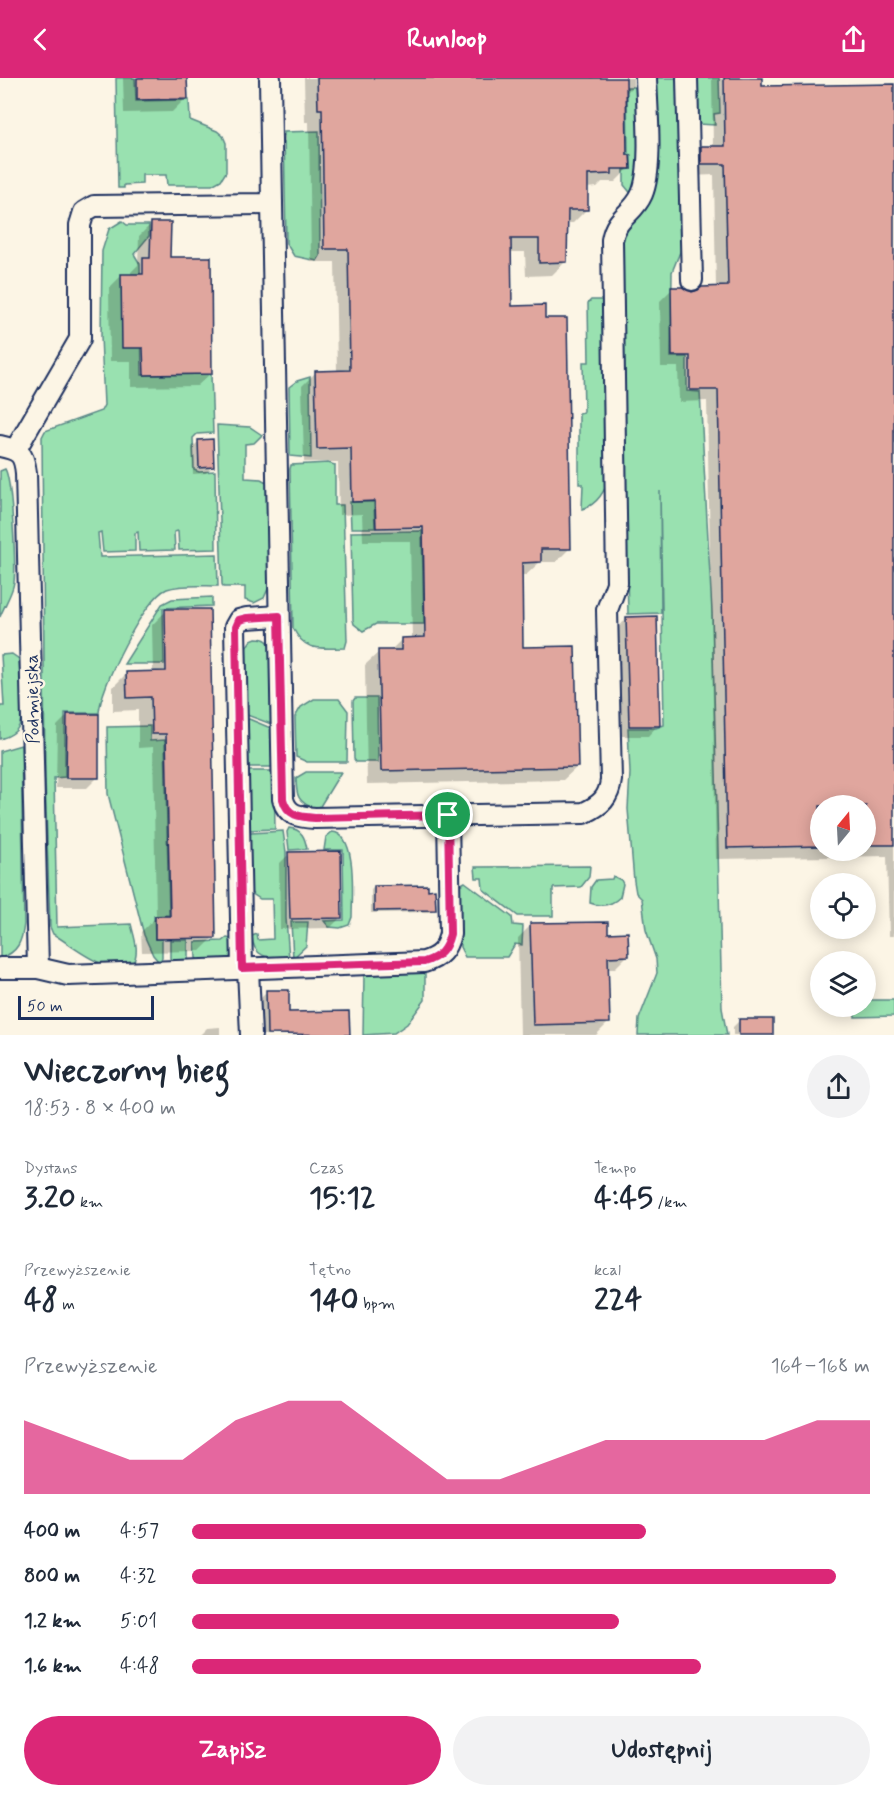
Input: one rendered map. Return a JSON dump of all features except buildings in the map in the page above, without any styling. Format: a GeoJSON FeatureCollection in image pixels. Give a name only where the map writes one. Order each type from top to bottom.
{"type":"FeatureCollection","features":[{"type":"Feature","properties":{"kind":"street"},"geometry":{"type":"LineString","coordinates":[[270,78],[283,799],[285,807],[291,814],[309,818],[584,813],[598,806],[610,791],[607,610],[617,583],[612,240],[618,222],[636,207],[646,180],[646,78]]}},
{"type":"Feature","properties":{"kind":"street"},"geometry":{"type":"LineString","coordinates":[[687,78],[692,280]]}},
{"type":"Feature","properties":{"kind":"street"},"geometry":{"type":"LineString","coordinates":[[8,448],[80,339],[80,225],[84,212],[94,206],[272,204]]}},
{"type":"Feature","properties":{"kind":"street","name":"Podmiejska"},"geometry":{"type":"LineString","coordinates":[[8,448],[25,459],[26,473],[38,968]]}},
{"type":"Feature","properties":{"kind":"street"},"geometry":{"type":"LineString","coordinates":[[251,1035],[245,968],[236,627],[239,620],[279,616]]}},
{"type":"Feature","properties":{"kind":"street"},"geometry":{"type":"LineString","coordinates":[[0,968],[38,968],[68,975],[424,962],[435,958],[447,946],[450,934],[448,815]]}},
{"type":"Feature","properties":{"kind":"green space"},"geometry":{"type":"Polygon","coordinates":[[[116,78],[135,78],[136,101],[189,100],[190,120],[217,131],[226,143],[226,172],[221,180],[212,185],[167,185],[166,175],[142,175],[142,184],[124,185],[124,188],[118,188],[116,78]]]}},
{"type":"Feature","properties":{"kind":"green space"},"geometry":{"type":"Polygon","coordinates":[[[652,78],[682,78],[683,240],[672,272],[671,357],[687,357],[687,391],[700,392],[712,612],[722,1008],[727,1035],[638,1035],[639,1019],[657,973],[656,959],[646,930],[642,899],[636,893],[634,881],[628,809],[630,773],[628,728],[656,728],[664,725],[660,491],[661,613],[628,614],[619,237],[636,217],[652,78]]]}},
{"type":"Feature","properties":{"kind":"green space"},"geometry":{"type":"Polygon","coordinates":[[[693,78],[719,78],[720,113],[714,114],[715,125],[698,124],[693,78]]]}},
{"type":"Feature","properties":{"kind":"green space"},"geometry":{"type":"Polygon","coordinates":[[[627,87],[641,87],[642,166],[633,196],[624,185],[624,170],[631,169],[631,155],[628,154],[627,87]]]}},
{"type":"Feature","properties":{"kind":"green space"},"geometry":{"type":"Polygon","coordinates":[[[319,131],[320,256],[317,261],[294,256],[286,243],[284,132],[319,131]]]}},
{"type":"Feature","properties":{"kind":"green space"},"geometry":{"type":"Polygon","coordinates":[[[122,221],[127,225],[149,225],[149,236],[134,254],[140,264],[142,375],[211,374],[213,433],[197,434],[193,438],[194,470],[215,471],[216,549],[179,550],[178,531],[174,532],[175,550],[139,551],[138,532],[135,533],[135,551],[103,552],[101,532],[98,533],[100,557],[217,554],[218,586],[179,586],[167,589],[158,596],[147,609],[125,645],[107,684],[99,713],[65,713],[65,777],[54,778],[57,927],[131,924],[136,949],[133,963],[111,965],[98,962],[85,955],[53,934],[50,927],[45,778],[42,437],[45,431],[101,411],[104,405],[101,336],[102,251],[109,229],[122,221]]]}},
{"type":"Feature","properties":{"kind":"green space"},"geometry":{"type":"Polygon","coordinates":[[[591,300],[604,300],[610,476],[597,500],[582,509],[583,484],[579,484],[579,413],[584,412],[583,362],[589,362],[588,303],[591,300]]]}},
{"type":"Feature","properties":{"kind":"green space"},"geometry":{"type":"Polygon","coordinates":[[[310,377],[311,458],[290,456],[289,387],[297,381],[310,377]]]}},
{"type":"Feature","properties":{"kind":"green space"},"geometry":{"type":"Polygon","coordinates":[[[217,425],[250,427],[262,435],[254,443],[245,444],[245,478],[261,479],[268,483],[270,584],[264,598],[254,603],[245,600],[245,587],[223,587],[222,584],[217,425]]]}},
{"type":"Feature","properties":{"kind":"green space"},"geometry":{"type":"Polygon","coordinates":[[[328,463],[335,465],[335,505],[343,505],[347,641],[345,648],[321,648],[308,645],[293,628],[290,469],[291,465],[328,463]]]}},
{"type":"Feature","properties":{"kind":"green space"},"geometry":{"type":"Polygon","coordinates":[[[5,469],[14,542],[14,582],[0,617],[0,471],[5,469]]]}},
{"type":"Feature","properties":{"kind":"green space"},"geometry":{"type":"Polygon","coordinates":[[[350,502],[374,502],[375,528],[351,528],[350,502]]]}},
{"type":"Feature","properties":{"kind":"green space"},"geometry":{"type":"Polygon","coordinates":[[[422,531],[424,624],[376,624],[363,631],[354,624],[353,620],[351,532],[422,531]]]}},
{"type":"Feature","properties":{"kind":"green space"},"geometry":{"type":"Polygon","coordinates":[[[212,597],[212,606],[163,608],[164,664],[124,664],[162,604],[172,599],[212,597]]]}},
{"type":"Feature","properties":{"kind":"green space"},"geometry":{"type":"Polygon","coordinates":[[[256,638],[267,641],[272,650],[273,723],[271,724],[247,715],[246,648],[251,640],[256,638]]]}},
{"type":"Feature","properties":{"kind":"green space"},"geometry":{"type":"Polygon","coordinates":[[[12,654],[19,659],[21,714],[17,729],[0,739],[0,706],[4,706],[1,655],[12,654]]]}},
{"type":"Feature","properties":{"kind":"green space"},"geometry":{"type":"Polygon","coordinates":[[[355,698],[377,698],[378,762],[356,762],[354,759],[353,701],[355,698]]]}},
{"type":"Feature","properties":{"kind":"green space"},"geometry":{"type":"Polygon","coordinates":[[[314,699],[339,699],[348,711],[347,762],[307,762],[296,757],[295,717],[301,707],[314,699]]]}},
{"type":"Feature","properties":{"kind":"green space"},"geometry":{"type":"Polygon","coordinates":[[[247,720],[273,729],[274,767],[248,767],[247,720]]]}},
{"type":"Feature","properties":{"kind":"green space"},"geometry":{"type":"Polygon","coordinates":[[[150,726],[150,741],[165,740],[169,915],[154,916],[155,939],[162,939],[162,958],[159,962],[153,955],[144,935],[108,794],[107,727],[150,726]]]}},
{"type":"Feature","properties":{"kind":"green space"},"geometry":{"type":"Polygon","coordinates":[[[21,745],[24,924],[18,946],[11,953],[0,958],[0,751],[21,745]]]}},
{"type":"Feature","properties":{"kind":"green space"},"geometry":{"type":"Polygon","coordinates":[[[248,771],[274,771],[275,829],[249,830],[248,771]]]}},
{"type":"Feature","properties":{"kind":"green space"},"geometry":{"type":"Polygon","coordinates":[[[306,772],[341,772],[319,808],[315,809],[305,804],[299,798],[296,778],[306,772]]]}},
{"type":"Feature","properties":{"kind":"green space"},"geometry":{"type":"Polygon","coordinates":[[[289,828],[297,830],[302,835],[307,849],[289,850],[287,832],[289,828]]]}},
{"type":"Feature","properties":{"kind":"green space"},"geometry":{"type":"Polygon","coordinates":[[[283,831],[286,852],[286,918],[289,959],[264,956],[259,953],[253,944],[252,936],[257,934],[258,940],[273,939],[272,899],[260,899],[251,893],[249,836],[251,833],[283,831]]]}},
{"type":"Feature","properties":{"kind":"green space"},"geometry":{"type":"Polygon","coordinates":[[[332,832],[340,835],[346,843],[352,868],[352,917],[349,925],[340,928],[329,927],[324,921],[344,920],[343,850],[324,850],[326,837],[332,832]]]}},
{"type":"Feature","properties":{"kind":"green space"},"geometry":{"type":"Polygon","coordinates":[[[590,866],[589,877],[581,887],[553,888],[553,916],[518,916],[483,889],[482,878],[476,878],[475,867],[590,866]]]}},
{"type":"Feature","properties":{"kind":"green space"},"geometry":{"type":"Polygon","coordinates":[[[613,876],[621,880],[623,884],[620,897],[606,904],[590,903],[591,887],[596,880],[612,879],[613,876]]]}},
{"type":"Feature","properties":{"kind":"green space"},"geometry":{"type":"Polygon","coordinates":[[[465,882],[512,917],[513,925],[523,926],[522,945],[515,944],[507,957],[465,957],[460,947],[458,886],[465,882]]]}},
{"type":"Feature","properties":{"kind":"green space"},"geometry":{"type":"Polygon","coordinates":[[[291,922],[308,922],[306,946],[293,958],[291,922]]]}},
{"type":"Feature","properties":{"kind":"green space"},"geometry":{"type":"Polygon","coordinates":[[[227,938],[231,939],[233,944],[233,955],[229,958],[199,961],[196,958],[195,942],[223,941],[227,938]]]}},
{"type":"Feature","properties":{"kind":"green space"},"geometry":{"type":"Polygon","coordinates":[[[170,940],[188,940],[188,959],[185,962],[172,961],[170,940]]]}},
{"type":"Feature","properties":{"kind":"green space"},"geometry":{"type":"Polygon","coordinates":[[[425,972],[425,1000],[407,1024],[394,1033],[363,1035],[364,974],[425,972]]]}},
{"type":"Feature","properties":{"kind":"green space"},"geometry":{"type":"Polygon","coordinates":[[[876,1000],[894,1000],[894,1016],[876,1016],[876,1000]]]}},
{"type":"Feature","properties":{"kind":"route"},"geometry":{"type":"LineString","coordinates":[[279,616],[283,799],[285,807],[291,814],[298,817],[315,818],[448,815],[450,934],[447,946],[435,958],[424,962],[242,968],[236,627],[239,620],[279,616]]}}]}
